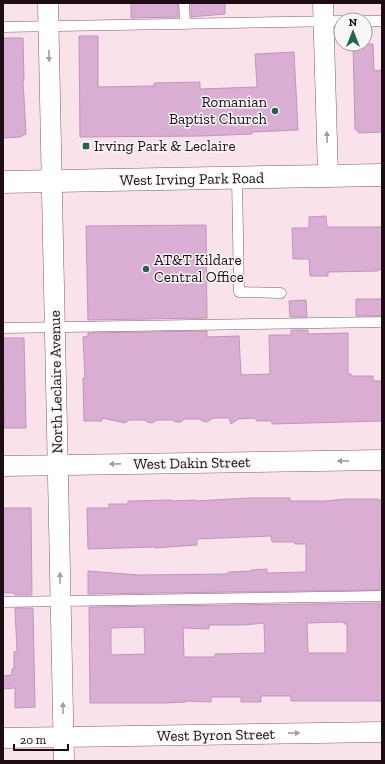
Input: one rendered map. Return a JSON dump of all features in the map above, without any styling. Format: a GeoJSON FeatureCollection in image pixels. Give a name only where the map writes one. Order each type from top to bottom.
{"type":"FeatureCollection","features":[{"type":"Feature","properties":{"kind":"main road","name":"West Irving Park Road"},"geometry":{"type":"LineString","coordinates":[[3,182],[382,175]]}},
{"type":"Feature","properties":{"kind":"street","name":"North Leclaire Avenue"},"geometry":{"type":"LineString","coordinates":[[48,3],[64,761]]}},
{"type":"Feature","properties":{"kind":"street"},"geometry":{"type":"LineString","coordinates":[[328,176],[329,15]]}},
{"type":"Feature","properties":{"kind":"street","name":"West Dakin Street"},"geometry":{"type":"LineString","coordinates":[[3,466],[382,460]]}},
{"type":"Feature","properties":{"kind":"street","name":"West Byron Street"},"geometry":{"type":"LineString","coordinates":[[3,738],[382,732]]}},
{"type":"Feature","properties":{"kind":"lane"},"geometry":{"type":"LineString","coordinates":[[184,3],[185,24]]}},
{"type":"Feature","properties":{"kind":"lane"},"geometry":{"type":"LineString","coordinates":[[3,27],[185,24],[329,15]]}},
{"type":"Feature","properties":{"kind":"lane"},"geometry":{"type":"LineString","coordinates":[[237,178],[239,292],[281,293]]}},
{"type":"Feature","properties":{"kind":"lane"},"geometry":{"type":"LineString","coordinates":[[3,328],[382,322]]}},
{"type":"Feature","properties":{"kind":"lane"},"geometry":{"type":"LineString","coordinates":[[3,602],[382,596]]}},
{"type":"Feature","properties":{"kind":"building"},"geometry":{"type":"Polygon","coordinates":[[[131,3],[178,3],[178,17],[131,18],[131,3]]]}},
{"type":"Feature","properties":{"kind":"building"},"geometry":{"type":"Polygon","coordinates":[[[191,3],[225,3],[225,14],[191,17],[191,3]]]}},
{"type":"Feature","properties":{"kind":"building"},"geometry":{"type":"Polygon","coordinates":[[[79,36],[98,36],[98,87],[154,86],[154,83],[200,82],[200,89],[257,87],[255,54],[294,52],[298,130],[203,136],[80,137],[79,36]]]}},
{"type":"Feature","properties":{"kind":"building"},"geometry":{"type":"Polygon","coordinates":[[[3,38],[23,38],[23,80],[26,134],[20,137],[3,138],[3,38]]]}},
{"type":"Feature","properties":{"kind":"building"},"geometry":{"type":"Polygon","coordinates":[[[373,44],[374,71],[382,70],[382,132],[359,133],[355,129],[353,52],[373,52],[373,44]]]}},
{"type":"Feature","properties":{"kind":"building"},"geometry":{"type":"Polygon","coordinates":[[[326,216],[327,227],[382,227],[382,270],[328,272],[328,276],[310,276],[309,259],[293,259],[292,228],[309,228],[309,217],[326,216]]]}},
{"type":"Feature","properties":{"kind":"building","name":"AT&T Kildare Central Office"},"geometry":{"type":"Polygon","coordinates":[[[206,225],[207,318],[88,320],[86,226],[206,225]]]}},
{"type":"Feature","properties":{"kind":"building"},"geometry":{"type":"Polygon","coordinates":[[[356,299],[382,299],[382,316],[356,316],[356,299]]]}},
{"type":"Feature","properties":{"kind":"building"},"geometry":{"type":"Polygon","coordinates":[[[306,300],[307,317],[290,317],[289,301],[306,300]]]}},
{"type":"Feature","properties":{"kind":"building"},"geometry":{"type":"Polygon","coordinates":[[[291,330],[308,330],[308,334],[348,333],[348,374],[351,374],[351,376],[373,376],[373,381],[382,381],[382,421],[272,424],[272,421],[257,421],[255,418],[238,419],[231,424],[229,418],[213,418],[207,422],[200,419],[184,419],[181,422],[175,422],[173,420],[157,420],[152,423],[145,420],[129,420],[125,423],[102,418],[102,421],[84,421],[83,378],[85,378],[83,337],[88,336],[88,333],[207,331],[207,337],[239,336],[241,375],[270,374],[269,335],[291,335],[291,330]]]}},
{"type":"Feature","properties":{"kind":"building"},"geometry":{"type":"Polygon","coordinates":[[[3,338],[24,338],[26,428],[4,428],[3,338]]]}},
{"type":"Feature","properties":{"kind":"building"},"geometry":{"type":"Polygon","coordinates":[[[249,498],[290,498],[290,501],[325,501],[346,499],[382,500],[382,571],[380,571],[380,590],[88,594],[88,571],[138,575],[228,574],[228,572],[267,569],[267,573],[306,572],[306,544],[295,544],[295,542],[272,542],[271,536],[197,539],[197,545],[155,548],[88,549],[87,508],[109,508],[109,504],[128,504],[128,501],[195,501],[249,498]]]}},
{"type":"Feature","properties":{"kind":"building"},"geometry":{"type":"Polygon","coordinates":[[[3,508],[31,508],[32,595],[3,593],[3,508]]]}},
{"type":"Feature","properties":{"kind":"building"},"geometry":{"type":"Polygon","coordinates":[[[380,603],[380,606],[382,606],[382,701],[291,701],[291,696],[261,696],[261,702],[241,702],[241,697],[211,697],[211,702],[186,701],[166,703],[90,703],[89,607],[380,603]],[[344,622],[307,623],[308,653],[347,653],[347,624],[344,624],[344,622]],[[264,623],[244,625],[209,625],[209,629],[183,628],[184,657],[215,657],[215,654],[265,653],[264,623]],[[144,627],[111,628],[111,655],[145,654],[144,627]]]}},
{"type":"Feature","properties":{"kind":"building"},"geometry":{"type":"Polygon","coordinates":[[[15,608],[33,608],[35,707],[15,708],[15,688],[3,689],[3,676],[12,675],[12,669],[14,669],[14,652],[17,651],[15,608]]]}},
{"type":"Feature","properties":{"kind":"place","name":"Romanian Baptist Church"},"geometry":{"type":"Point","coordinates":[275,111]}},
{"type":"Feature","properties":{"kind":"place","name":"Irving Park & Leclaire"},"geometry":{"type":"Point","coordinates":[86,146]}},
{"type":"Feature","properties":{"kind":"place","name":"AT&T Kildare Central Office"},"geometry":{"type":"Point","coordinates":[146,269]}}]}
